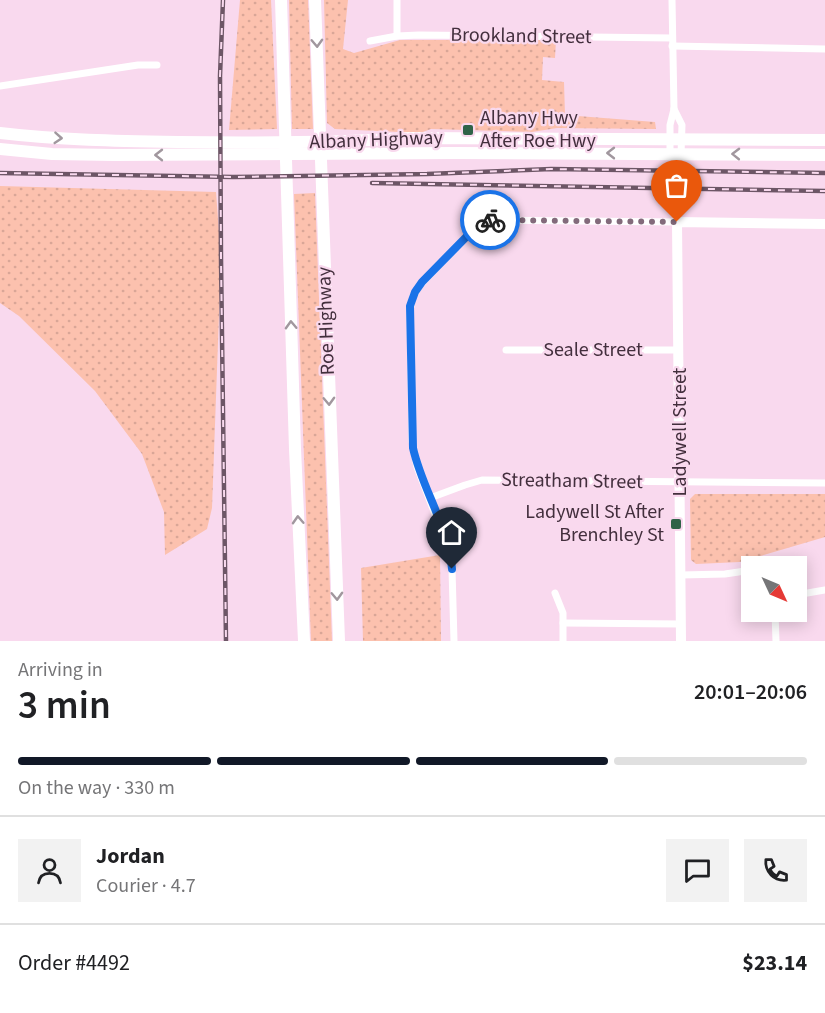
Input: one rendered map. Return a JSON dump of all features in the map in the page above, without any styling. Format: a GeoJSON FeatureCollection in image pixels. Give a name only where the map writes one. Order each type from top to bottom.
{"type":"FeatureCollection","features":[{"type":"Feature","properties":{"kind":"highway","name":"Roe Highway"},"geometry":{"type":"LineString","coordinates":[[281,0],[294,438],[304,641]]}},
{"type":"Feature","properties":{"kind":"highway","name":"Roe Highway"},"geometry":{"type":"LineString","coordinates":[[315,0],[339,641]]}},
{"type":"Feature","properties":{"kind":"highway","name":"Albany Highway"},"geometry":{"type":"LineString","coordinates":[[0,133],[204,149]]}},
{"type":"Feature","properties":{"kind":"highway","name":"Albany Highway"},"geometry":{"type":"LineString","coordinates":[[344,148],[411,138],[825,140]]}},
{"type":"Feature","properties":{"kind":"highway","name":"Albany Highway"},"geometry":{"type":"LineString","coordinates":[[0,149],[52,154],[204,149],[344,148],[454,153],[825,155]]}},
{"type":"Feature","properties":{"kind":"street"},"geometry":{"type":"LineString","coordinates":[[397,0],[397,36]]}},
{"type":"Feature","properties":{"kind":"street"},"geometry":{"type":"LineString","coordinates":[[672,0],[674,109],[670,125],[676,138],[676,154]]}},
{"type":"Feature","properties":{"kind":"street","name":"Brookland Street"},"geometry":{"type":"LineString","coordinates":[[370,40],[397,36],[672,38]]}},
{"type":"Feature","properties":{"kind":"street"},"geometry":{"type":"LineString","coordinates":[[672,46],[825,49]]}},
{"type":"Feature","properties":{"kind":"street"},"geometry":{"type":"LineString","coordinates":[[0,86],[138,65],[157,65]]}},
{"type":"Feature","properties":{"kind":"street"},"geometry":{"type":"LineString","coordinates":[[674,109],[681,125],[676,138],[676,154]]}},
{"type":"Feature","properties":{"kind":"street"},"geometry":{"type":"LineString","coordinates":[[0,143],[19,151]]}},
{"type":"Feature","properties":{"kind":"street"},"geometry":{"type":"LineString","coordinates":[[454,641],[452,562],[446,538],[417,467],[412,441],[410,306],[420,285],[476,227],[486,221],[501,219],[825,224]]}},
{"type":"Feature","properties":{"kind":"street","name":"Ladywell Street"},"geometry":{"type":"LineString","coordinates":[[677,222],[681,641]]}},
{"type":"Feature","properties":{"kind":"street","name":"Seale Street"},"geometry":{"type":"LineString","coordinates":[[506,350],[679,350]]}},
{"type":"Feature","properties":{"kind":"street","name":"Streatham Street"},"geometry":{"type":"LineString","coordinates":[[430,498],[482,480],[825,483]]}},
{"type":"Feature","properties":{"kind":"street"},"geometry":{"type":"LineString","coordinates":[[681,575],[741,572]]}},
{"type":"Feature","properties":{"kind":"street"},"geometry":{"type":"LineString","coordinates":[[807,594],[825,590]]}},
{"type":"Feature","properties":{"kind":"street"},"geometry":{"type":"LineString","coordinates":[[555,593],[562,606],[563,641]]}},
{"type":"Feature","properties":{"kind":"street"},"geometry":{"type":"LineString","coordinates":[[775,622],[776,641]]}},
{"type":"Feature","properties":{"kind":"street"},"geometry":{"type":"LineString","coordinates":[[563,623],[681,624]]}},
{"type":"Feature","properties":{"kind":"shaded area"},"geometry":{"type":"Polygon","coordinates":[[[240,0],[271,0],[277,129],[229,130],[240,0]]]}},
{"type":"Feature","properties":{"kind":"shaded area"},"geometry":{"type":"Polygon","coordinates":[[[289,0],[308,0],[313,129],[292,129],[289,0]]]}},
{"type":"Feature","properties":{"kind":"shaded area"},"geometry":{"type":"Polygon","coordinates":[[[324,0],[348,0],[343,49],[354,53],[400,40],[556,40],[555,58],[543,57],[542,80],[564,82],[565,115],[655,122],[656,129],[557,128],[532,132],[431,129],[420,133],[335,129],[327,123],[324,0]]]}},
{"type":"Feature","properties":{"kind":"shaded area"},"geometry":{"type":"Polygon","coordinates":[[[0,186],[216,192],[221,259],[212,508],[207,529],[165,555],[164,512],[142,454],[95,391],[19,316],[0,303],[0,186]]]}},
{"type":"Feature","properties":{"kind":"shaded area"},"geometry":{"type":"Polygon","coordinates":[[[315,193],[332,641],[311,641],[294,194],[315,193]]]}},
{"type":"Feature","properties":{"kind":"shaded area"},"geometry":{"type":"Polygon","coordinates":[[[695,494],[825,494],[825,537],[760,556],[741,556],[740,562],[696,564],[691,560],[690,499],[695,494]]]}},
{"type":"Feature","properties":{"kind":"shaded area"},"geometry":{"type":"Polygon","coordinates":[[[440,555],[441,641],[363,641],[361,568],[440,555]]]}},
{"type":"Feature","properties":{"kind":"railway"},"geometry":{"type":"LineString","coordinates":[[223,0],[220,76],[226,641]]}},
{"type":"Feature","properties":{"kind":"railway"},"geometry":{"type":"LineString","coordinates":[[0,173],[233,177],[427,174],[551,169],[825,173]]}},
{"type":"Feature","properties":{"kind":"railway"},"geometry":{"type":"LineString","coordinates":[[372,183],[825,191]]}},
{"type":"Feature","properties":{"kind":"way so far"},"geometry":{"type":"LineString","coordinates":[[490,220],[677,222]]}},
{"type":"Feature","properties":{"kind":"place","name":"Albany Hwy After Roe Hwy"},"geometry":{"type":"Point","coordinates":[468,130]}},
{"type":"Feature","properties":{"kind":"place","name":"Ladywell St After Brenchley St"},"geometry":{"type":"Point","coordinates":[676,524]}},
{"type":"Feature","properties":{"kind":"route"},"geometry":{"type":"LineString","coordinates":[[452,569],[446,538],[417,467],[413,448],[410,306],[422,282],[476,227],[490,220]]}}]}
